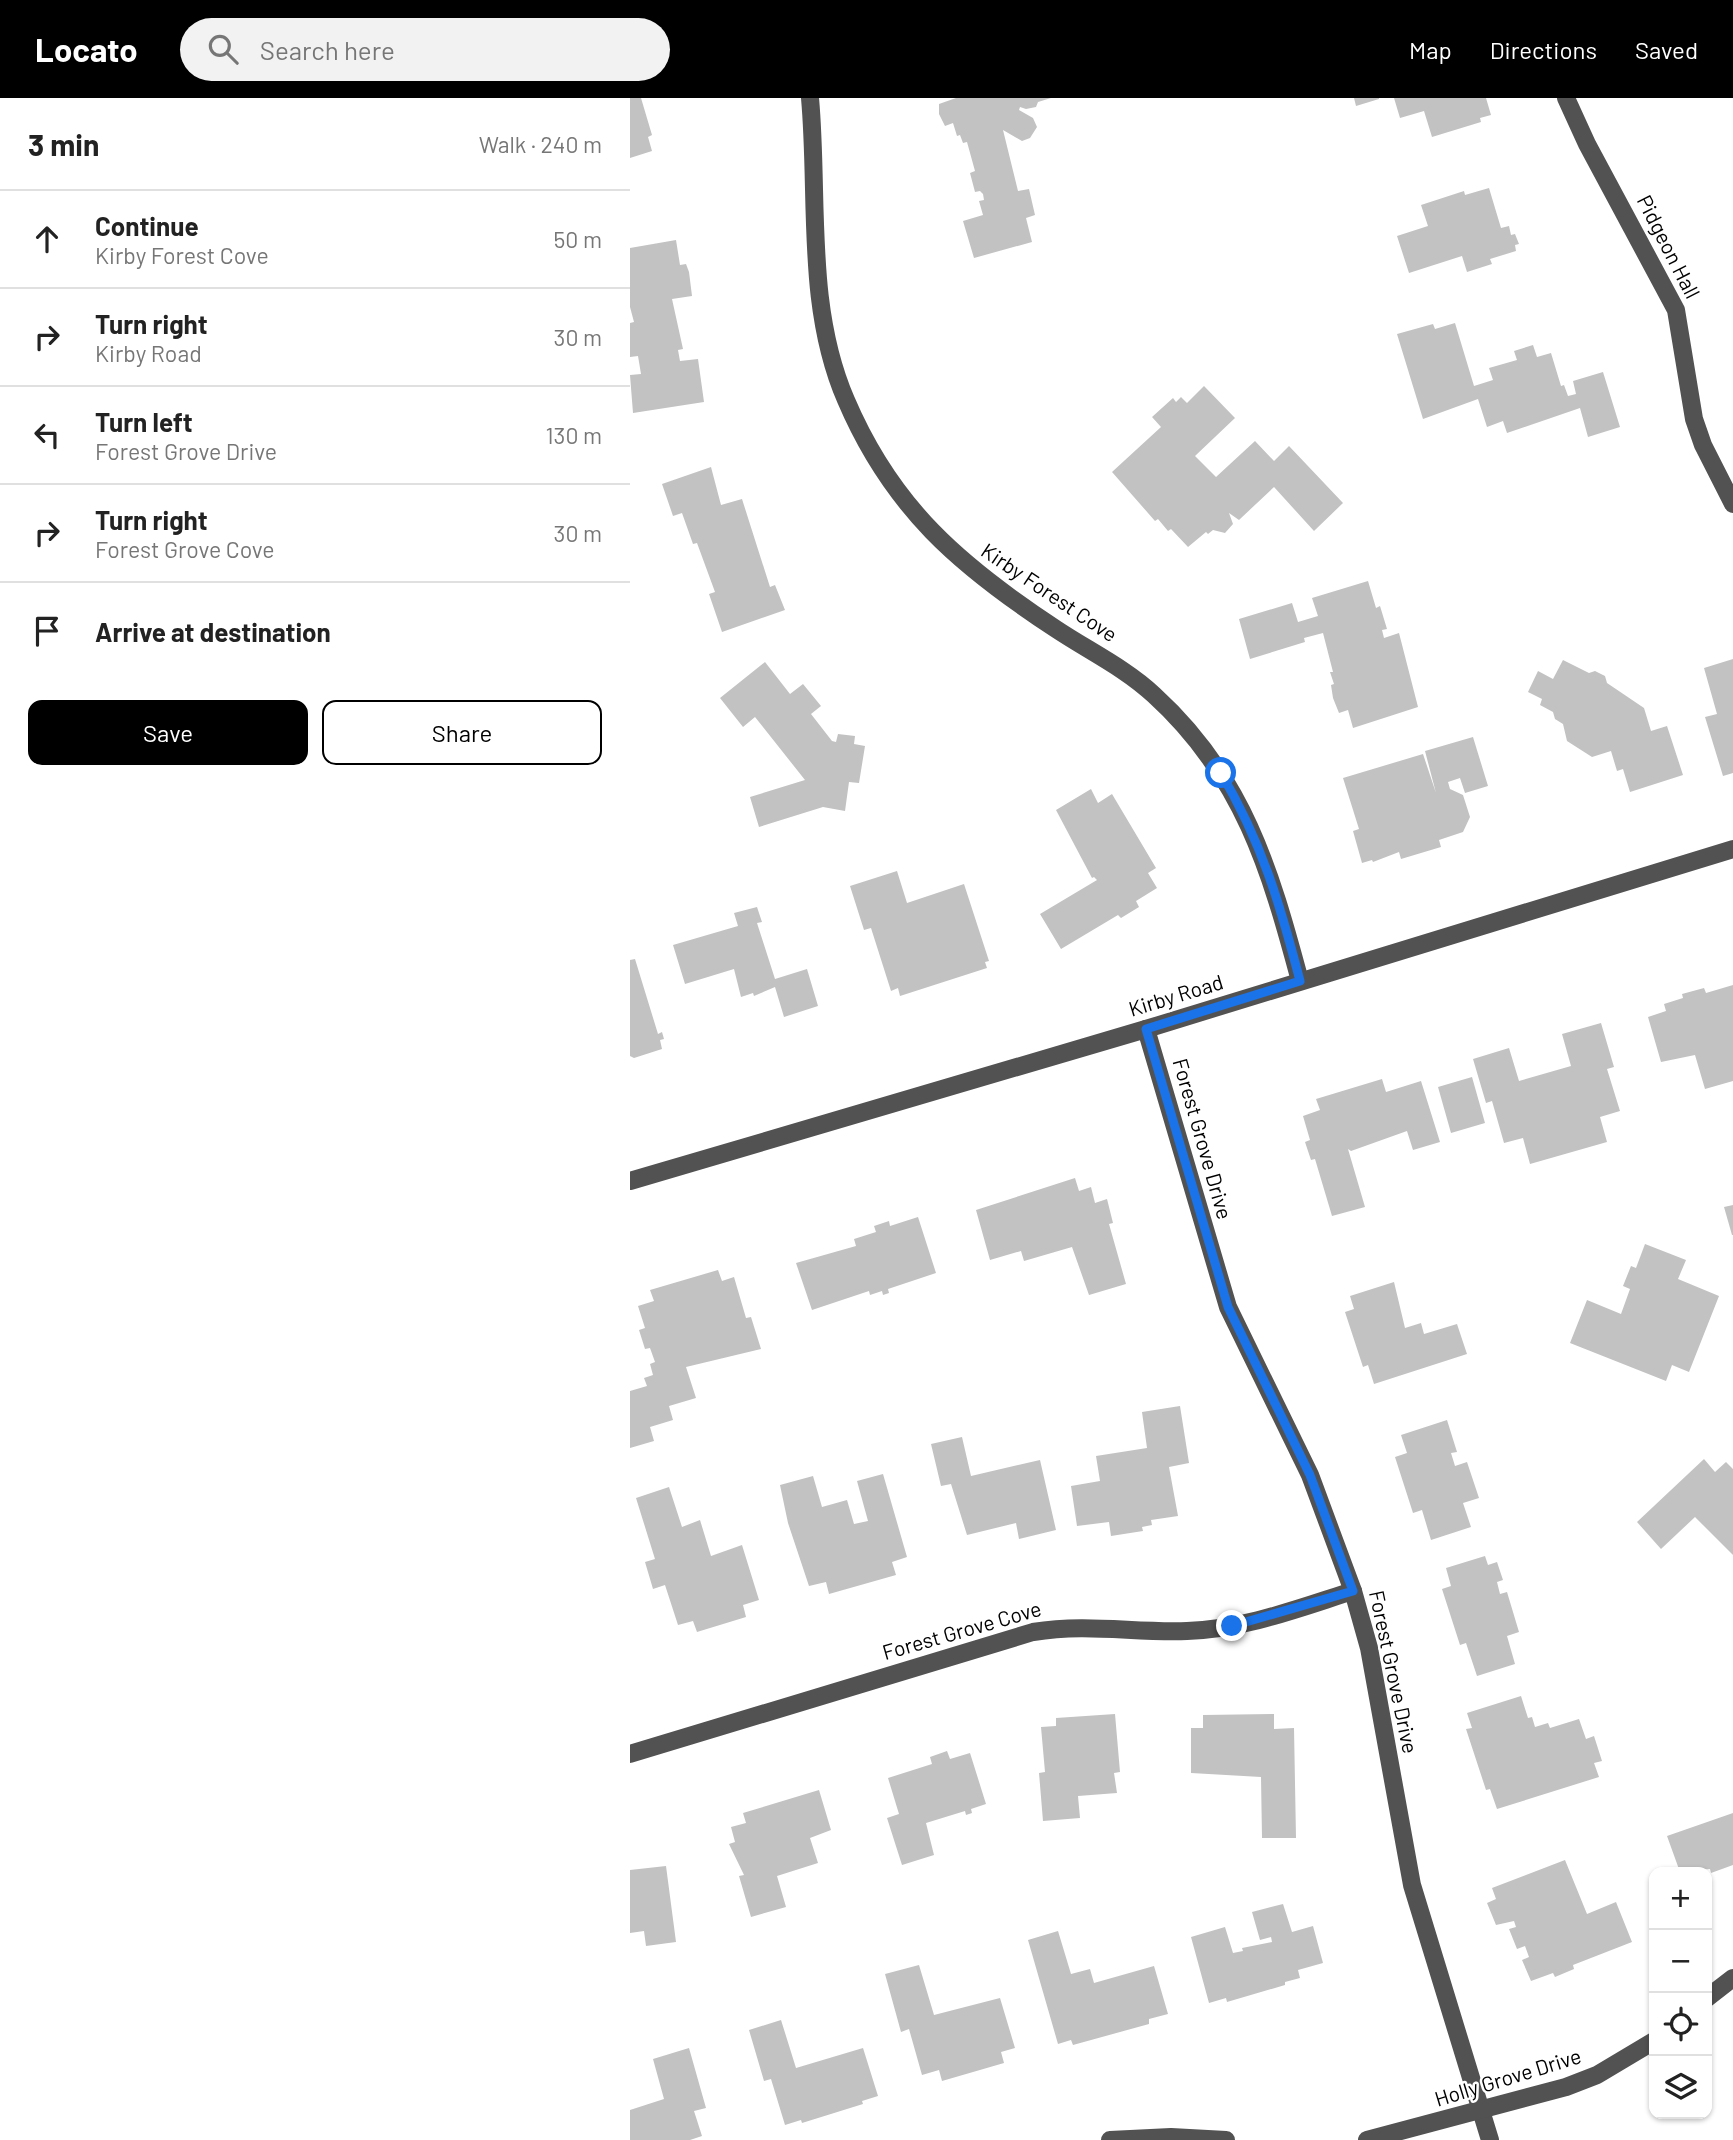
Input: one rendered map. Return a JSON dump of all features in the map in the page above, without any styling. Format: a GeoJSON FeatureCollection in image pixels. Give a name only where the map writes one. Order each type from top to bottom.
{"type":"FeatureCollection","features":[{"type":"Feature","properties":{"kind":"street","name":"Kirby Forest Cove"},"geometry":{"type":"LineString","coordinates":[[810,98],[819,281],[825,332],[845,399],[865,441],[895,490],[931,533],[966,566],[1049,625],[1109,661],[1153,694],[1189,731],[1221,773],[1248,818],[1277,895],[1300,981]]}},
{"type":"Feature","properties":{"kind":"street","name":"Pidgeon Hall"},"geometry":{"type":"LineString","coordinates":[[1566,98],[1587,144],[1676,310],[1694,418],[1703,445],[1733,504]]}},
{"type":"Feature","properties":{"kind":"street","name":"Kirby Road"},"geometry":{"type":"LineString","coordinates":[[630,1181],[1146,1029],[1733,849]]}},
{"type":"Feature","properties":{"kind":"street","name":"Forest Grove Drive"},"geometry":{"type":"LineString","coordinates":[[1146,1029],[1228,1307],[1310,1475],[1353,1591],[1369,1648],[1412,1885],[1490,2140]]}},
{"type":"Feature","properties":{"kind":"street","name":"Forest Grove Cove"},"geometry":{"type":"LineString","coordinates":[[630,1754],[1033,1632],[1070,1626],[1189,1631],[1232,1626],[1353,1591]]}},
{"type":"Feature","properties":{"kind":"street"},"geometry":{"type":"LineString","coordinates":[[1712,1994],[1733,1978]]}},
{"type":"Feature","properties":{"kind":"street","name":"Holly Grove Drive"},"geometry":{"type":"LineString","coordinates":[[1367,2140],[1481,2112],[1597,2075],[1649,2044]]}},
{"type":"Feature","properties":{"kind":"street"},"geometry":{"type":"LineString","coordinates":[[1110,2140],[1171,2137],[1226,2140]]}},
{"type":"Feature","properties":{"kind":"building"},"geometry":{"type":"Polygon","coordinates":[[[630,98],[641,98],[652,135],[648,137],[652,151],[630,158],[630,98]]]}},
{"type":"Feature","properties":{"kind":"building"},"geometry":{"type":"Polygon","coordinates":[[[956,98],[1051,98],[1038,102],[1036,107],[1020,107],[1019,110],[1033,118],[1037,127],[1030,138],[1022,141],[1003,130],[1018,191],[1029,189],[1035,215],[1026,218],[1032,242],[974,258],[963,221],[983,215],[979,201],[984,200],[983,194],[980,191],[975,192],[970,173],[975,171],[967,142],[963,143],[960,135],[957,136],[953,123],[945,126],[939,114],[939,104],[956,98]]]}},
{"type":"Feature","properties":{"kind":"building"},"geometry":{"type":"Polygon","coordinates":[[[1354,98],[1379,98],[1379,99],[1356,106],[1354,98]]]}},
{"type":"Feature","properties":{"kind":"building"},"geometry":{"type":"Polygon","coordinates":[[[1394,98],[1486,98],[1491,115],[1480,118],[1481,122],[1432,137],[1424,111],[1400,118],[1394,98]]]}},
{"type":"Feature","properties":{"kind":"building"},"geometry":{"type":"Polygon","coordinates":[[[1489,188],[1501,228],[1509,226],[1511,235],[1515,234],[1519,244],[1515,245],[1516,251],[1490,259],[1492,264],[1467,272],[1462,256],[1409,273],[1397,236],[1428,226],[1421,205],[1464,191],[1465,195],[1489,188]]]}},
{"type":"Feature","properties":{"kind":"building"},"geometry":{"type":"Polygon","coordinates":[[[676,240],[680,265],[686,264],[689,272],[692,296],[672,299],[683,349],[678,350],[680,361],[698,359],[704,402],[633,413],[630,375],[641,374],[638,356],[630,357],[630,323],[634,322],[630,307],[630,248],[676,240]]]}},
{"type":"Feature","properties":{"kind":"building"},"geometry":{"type":"Polygon","coordinates":[[[1455,323],[1474,386],[1493,380],[1489,368],[1517,360],[1514,351],[1533,345],[1537,357],[1551,353],[1561,386],[1564,385],[1568,396],[1576,394],[1573,381],[1603,372],[1620,427],[1588,437],[1580,408],[1507,433],[1503,421],[1487,427],[1478,399],[1423,419],[1397,334],[1433,324],[1435,329],[1455,323]]]}},
{"type":"Feature","properties":{"kind":"building"},"geometry":{"type":"Polygon","coordinates":[[[1204,386],[1235,418],[1195,456],[1216,477],[1255,441],[1274,461],[1289,446],[1343,503],[1314,531],[1274,487],[1239,520],[1229,513],[1233,524],[1225,533],[1213,530],[1208,534],[1206,532],[1188,547],[1171,529],[1168,531],[1158,519],[1155,521],[1112,472],[1161,427],[1152,417],[1173,398],[1176,402],[1181,397],[1187,403],[1204,386]]]}},
{"type":"Feature","properties":{"kind":"building"},"geometry":{"type":"Polygon","coordinates":[[[711,467],[721,505],[742,499],[770,587],[775,585],[785,610],[722,632],[709,594],[715,592],[697,543],[693,544],[682,513],[673,516],[662,484],[711,467]]]}},
{"type":"Feature","properties":{"kind":"building"},"geometry":{"type":"Polygon","coordinates":[[[1368,581],[1376,608],[1380,606],[1387,629],[1382,630],[1384,638],[1399,633],[1418,707],[1353,728],[1348,710],[1339,713],[1333,698],[1331,685],[1334,684],[1330,672],[1333,672],[1323,633],[1304,638],[1305,642],[1250,659],[1239,619],[1292,603],[1298,622],[1318,616],[1312,598],[1368,581]]]}},
{"type":"Feature","properties":{"kind":"building"},"geometry":{"type":"Polygon","coordinates":[[[1733,659],[1733,773],[1723,776],[1705,717],[1717,714],[1704,668],[1733,659]]]}},
{"type":"Feature","properties":{"kind":"building"},"geometry":{"type":"Polygon","coordinates":[[[1563,660],[1589,673],[1595,671],[1605,676],[1607,683],[1644,708],[1651,731],[1667,726],[1683,775],[1630,792],[1623,769],[1617,771],[1611,751],[1592,757],[1567,741],[1563,724],[1555,719],[1553,712],[1540,705],[1542,699],[1528,692],[1538,671],[1553,679],[1563,660]]]}},
{"type":"Feature","properties":{"kind":"building"},"geometry":{"type":"Polygon","coordinates":[[[765,662],[790,694],[803,684],[821,706],[811,714],[832,741],[836,742],[838,734],[855,736],[854,744],[865,746],[859,783],[849,782],[845,811],[823,807],[759,827],[750,797],[805,780],[755,717],[743,727],[720,698],[765,662]]]}},
{"type":"Feature","properties":{"kind":"building"},"geometry":{"type":"Polygon","coordinates":[[[1473,737],[1488,786],[1465,793],[1460,778],[1448,782],[1450,789],[1463,795],[1470,817],[1463,832],[1439,840],[1441,847],[1401,859],[1399,852],[1373,862],[1362,863],[1353,831],[1359,829],[1343,778],[1423,754],[1436,793],[1425,751],[1473,737]]]}},
{"type":"Feature","properties":{"kind":"building"},"geometry":{"type":"Polygon","coordinates":[[[1091,789],[1098,803],[1112,794],[1156,868],[1148,873],[1157,888],[1136,901],[1139,907],[1121,918],[1118,915],[1061,949],[1040,914],[1097,880],[1092,878],[1056,810],[1091,789]]]}},
{"type":"Feature","properties":{"kind":"building"},"geometry":{"type":"Polygon","coordinates":[[[897,871],[907,903],[964,884],[989,961],[985,962],[987,968],[900,996],[898,988],[891,991],[871,928],[864,930],[850,886],[897,871]]]}},
{"type":"Feature","properties":{"kind":"building"},"geometry":{"type":"Polygon","coordinates":[[[757,907],[762,922],[757,923],[775,979],[807,969],[818,1006],[784,1017],[775,987],[754,996],[753,993],[741,997],[734,969],[685,984],[673,945],[738,926],[734,913],[757,907]]]}},
{"type":"Feature","properties":{"kind":"building"},"geometry":{"type":"Polygon","coordinates":[[[635,959],[658,1034],[662,1032],[664,1039],[660,1040],[662,1049],[634,1058],[630,1056],[630,960],[635,959]]]}},
{"type":"Feature","properties":{"kind":"building"},"geometry":{"type":"Polygon","coordinates":[[[1733,985],[1733,1081],[1705,1089],[1695,1055],[1661,1062],[1648,1017],[1666,1011],[1664,1004],[1683,998],[1682,994],[1704,988],[1706,993],[1733,985]]]}},
{"type":"Feature","properties":{"kind":"building"},"geometry":{"type":"Polygon","coordinates":[[[1601,1023],[1614,1067],[1607,1069],[1620,1111],[1600,1117],[1607,1142],[1530,1164],[1523,1138],[1504,1143],[1492,1101],[1486,1103],[1473,1059],[1509,1048],[1519,1081],[1571,1066],[1562,1034],[1601,1023]]]}},
{"type":"Feature","properties":{"kind":"building"},"geometry":{"type":"Polygon","coordinates":[[[1472,1077],[1485,1123],[1451,1133],[1438,1087],[1472,1077]]]}},
{"type":"Feature","properties":{"kind":"building"},"geometry":{"type":"Polygon","coordinates":[[[1382,1079],[1386,1092],[1421,1081],[1440,1142],[1413,1150],[1407,1131],[1351,1151],[1348,1149],[1365,1207],[1332,1216],[1315,1159],[1311,1160],[1305,1142],[1310,1140],[1303,1116],[1320,1110],[1316,1099],[1382,1079]]]}},
{"type":"Feature","properties":{"kind":"building"},"geometry":{"type":"Polygon","coordinates":[[[1075,1178],[1079,1191],[1091,1187],[1095,1203],[1107,1199],[1113,1223],[1109,1224],[1126,1284],[1089,1295],[1072,1247],[1024,1261],[1021,1251],[990,1260],[976,1210],[1075,1178]]]}},
{"type":"Feature","properties":{"kind":"building"},"geometry":{"type":"Polygon","coordinates":[[[1733,1205],[1733,1235],[1732,1235],[1724,1207],[1733,1205]]]}},
{"type":"Feature","properties":{"kind":"building"},"geometry":{"type":"Polygon","coordinates":[[[918,1217],[936,1273],[888,1289],[889,1293],[883,1295],[882,1291],[870,1295],[869,1291],[812,1310],[796,1263],[856,1246],[854,1239],[876,1232],[874,1226],[889,1221],[890,1226],[918,1217]]]}},
{"type":"Feature","properties":{"kind":"building"},"geometry":{"type":"Polygon","coordinates":[[[1645,1244],[1686,1260],[1678,1279],[1719,1296],[1689,1372],[1672,1365],[1666,1381],[1570,1343],[1587,1300],[1621,1314],[1630,1289],[1623,1286],[1631,1266],[1636,1268],[1645,1244]]]}},
{"type":"Feature","properties":{"kind":"building"},"geometry":{"type":"Polygon","coordinates":[[[718,1270],[722,1281],[734,1277],[746,1318],[751,1317],[761,1349],[686,1367],[696,1398],[669,1406],[673,1420],[650,1427],[654,1441],[630,1448],[630,1391],[647,1386],[644,1378],[653,1375],[650,1364],[655,1362],[650,1348],[645,1349],[639,1330],[645,1328],[638,1306],[654,1301],[650,1290],[718,1270]]]}},
{"type":"Feature","properties":{"kind":"building"},"geometry":{"type":"Polygon","coordinates":[[[1394,1282],[1405,1328],[1421,1323],[1424,1334],[1457,1324],[1467,1354],[1374,1384],[1368,1365],[1363,1367],[1345,1312],[1354,1309],[1350,1296],[1394,1282]]]}},
{"type":"Feature","properties":{"kind":"building"},"geometry":{"type":"Polygon","coordinates":[[[1180,1406],[1189,1463],[1169,1467],[1178,1516],[1151,1520],[1152,1525],[1142,1527],[1143,1531],[1111,1536],[1109,1522],[1077,1526],[1071,1486],[1100,1481],[1096,1456],[1147,1448],[1142,1412],[1180,1406]]]}},
{"type":"Feature","properties":{"kind":"building"},"geometry":{"type":"Polygon","coordinates":[[[1447,1420],[1457,1452],[1451,1453],[1455,1466],[1467,1462],[1479,1498],[1463,1503],[1471,1527],[1431,1540],[1422,1510],[1413,1513],[1395,1457],[1407,1453],[1401,1435],[1447,1420]]]}},
{"type":"Feature","properties":{"kind":"building"},"geometry":{"type":"Polygon","coordinates":[[[962,1437],[971,1476],[1040,1460],[1056,1530],[1019,1539],[1016,1523],[967,1535],[951,1484],[941,1486],[931,1444],[962,1437]]]}},
{"type":"Feature","properties":{"kind":"building"},"geometry":{"type":"Polygon","coordinates":[[[1704,1459],[1715,1472],[1726,1462],[1733,1469],[1733,1555],[1695,1517],[1661,1549],[1637,1522],[1704,1459]]]}},
{"type":"Feature","properties":{"kind":"building"},"geometry":{"type":"Polygon","coordinates":[[[883,1474],[907,1557],[892,1562],[896,1575],[829,1594],[826,1582],[809,1586],[788,1523],[780,1485],[813,1476],[822,1507],[847,1500],[854,1524],[868,1521],[857,1481],[883,1474]]]}},
{"type":"Feature","properties":{"kind":"building"},"geometry":{"type":"Polygon","coordinates":[[[669,1487],[682,1527],[700,1520],[711,1556],[742,1545],[759,1600],[743,1605],[746,1617],[697,1632],[693,1621],[678,1625],[665,1585],[653,1589],[645,1562],[655,1559],[636,1498],[669,1487]]]}},
{"type":"Feature","properties":{"kind":"building"},"geometry":{"type":"Polygon","coordinates":[[[1485,1556],[1488,1565],[1497,1562],[1503,1580],[1497,1582],[1500,1594],[1507,1592],[1519,1632],[1507,1636],[1515,1664],[1477,1676],[1466,1643],[1460,1645],[1442,1589],[1451,1586],[1446,1568],[1485,1556]]]}},
{"type":"Feature","properties":{"kind":"building"},"geometry":{"type":"Polygon","coordinates":[[[1521,1696],[1528,1718],[1532,1717],[1535,1727],[1548,1723],[1550,1728],[1579,1719],[1586,1739],[1594,1736],[1602,1761],[1594,1763],[1599,1777],[1497,1809],[1490,1789],[1486,1790],[1466,1729],[1472,1728],[1467,1713],[1521,1696]]]}},
{"type":"Feature","properties":{"kind":"building"},"geometry":{"type":"Polygon","coordinates":[[[1115,1714],[1120,1772],[1114,1773],[1117,1793],[1078,1796],[1080,1818],[1043,1821],[1039,1773],[1045,1772],[1041,1727],[1056,1726],[1056,1718],[1115,1714]]]}},
{"type":"Feature","properties":{"kind":"building"},"geometry":{"type":"Polygon","coordinates":[[[1274,1714],[1274,1729],[1294,1728],[1296,1838],[1262,1838],[1261,1777],[1191,1773],[1191,1728],[1203,1728],[1203,1715],[1274,1714]]]}},
{"type":"Feature","properties":{"kind":"building"},"geometry":{"type":"Polygon","coordinates":[[[947,1751],[950,1759],[970,1753],[986,1804],[971,1809],[972,1813],[966,1815],[965,1811],[926,1823],[934,1855],[902,1865],[887,1818],[899,1814],[888,1778],[932,1764],[930,1757],[947,1751]]]}},
{"type":"Feature","properties":{"kind":"building"},"geometry":{"type":"Polygon","coordinates":[[[819,1790],[831,1830],[810,1838],[818,1863],[777,1876],[786,1907],[751,1917],[739,1876],[744,1875],[729,1844],[735,1842],[731,1827],[746,1823],[743,1813],[819,1790]]]}},
{"type":"Feature","properties":{"kind":"building"},"geometry":{"type":"Polygon","coordinates":[[[1733,1813],[1733,1865],[1712,1873],[1712,1867],[1678,1867],[1667,1836],[1733,1813]]]}},
{"type":"Feature","properties":{"kind":"building"},"geometry":{"type":"Polygon","coordinates":[[[1565,1860],[1587,1914],[1616,1902],[1632,1942],[1573,1965],[1574,1969],[1555,1977],[1553,1973],[1531,1981],[1522,1960],[1529,1957],[1525,1946],[1517,1949],[1509,1929],[1516,1927],[1514,1921],[1496,1925],[1487,1903],[1496,1899],[1492,1888],[1565,1860]]]}},
{"type":"Feature","properties":{"kind":"building"},"geometry":{"type":"Polygon","coordinates":[[[666,1866],[676,1942],[646,1946],[644,1931],[630,1933],[630,1870],[666,1866]]]}},
{"type":"Feature","properties":{"kind":"building"},"geometry":{"type":"Polygon","coordinates":[[[1283,1904],[1292,1932],[1313,1926],[1323,1963],[1298,1970],[1300,1978],[1285,1982],[1285,1985],[1227,2002],[1226,1998],[1209,2003],[1191,1937],[1225,1927],[1233,1953],[1243,1951],[1242,1948],[1272,1942],[1271,1937],[1260,1940],[1252,1912],[1283,1904]]]}},
{"type":"Feature","properties":{"kind":"building"},"geometry":{"type":"Polygon","coordinates":[[[1058,1931],[1071,1974],[1090,1969],[1094,1983],[1154,1966],[1168,2014],[1149,2019],[1149,2024],[1073,2045],[1071,2040],[1058,2044],[1028,1940],[1058,1931]]]}},
{"type":"Feature","properties":{"kind":"building"},"geometry":{"type":"Polygon","coordinates":[[[919,1965],[934,2015],[1000,1998],[1015,2048],[1001,2052],[1004,2063],[942,2081],[939,2070],[922,2075],[909,2029],[901,2032],[885,1974],[919,1965]]]}},
{"type":"Feature","properties":{"kind":"building"},"geometry":{"type":"Polygon","coordinates":[[[781,2020],[796,2068],[863,2048],[878,2096],[862,2101],[863,2104],[802,2123],[801,2120],[785,2125],[771,2079],[764,2081],[749,2030],[781,2020]]]}},
{"type":"Feature","properties":{"kind":"building"},"geometry":{"type":"Polygon","coordinates":[[[689,2048],[706,2108],[694,2111],[702,2136],[690,2140],[630,2140],[630,2110],[664,2099],[653,2059],[689,2048]]]}},
{"type":"Feature","properties":{"kind":"route"},"geometry":{"type":"LineString","coordinates":[[1221,773],[1248,818],[1265,861],[1300,981],[1146,1029],[1228,1307],[1310,1475],[1335,1536],[1353,1591],[1232,1626]]}}]}
